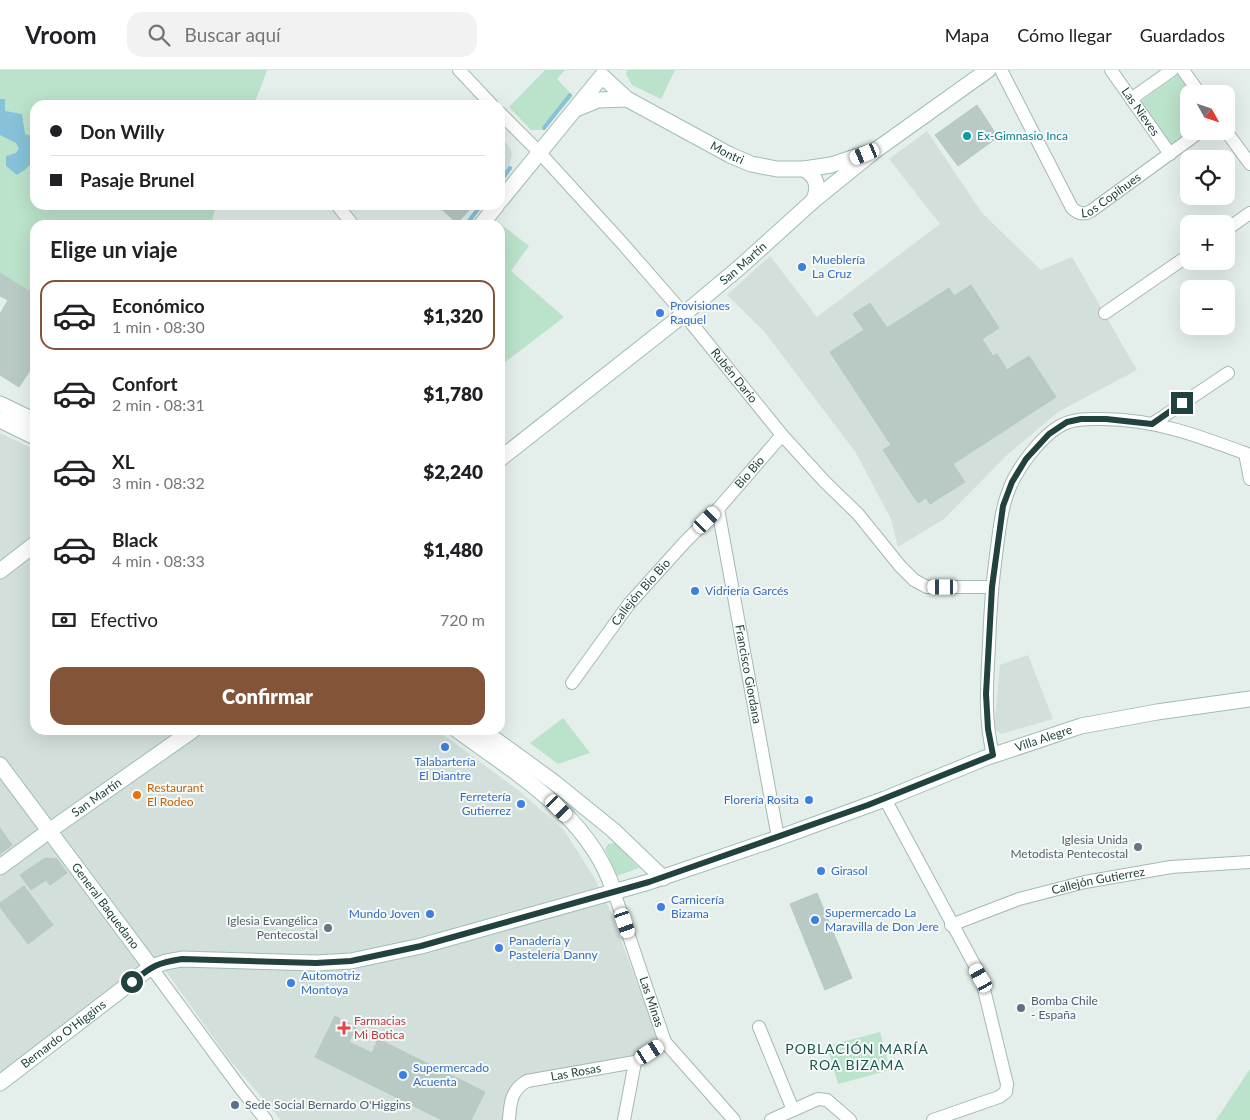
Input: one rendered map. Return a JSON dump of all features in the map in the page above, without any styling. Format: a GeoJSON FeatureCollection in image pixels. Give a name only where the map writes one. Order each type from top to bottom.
{"type":"FeatureCollection","features":[{"type":"Feature","properties":{"kind":"main road","name":"San Martín"},"geometry":{"type":"LineString","coordinates":[[505,455],[684,314],[753,256],[813,201],[876,150],[988,70]]}},
{"type":"Feature","properties":{"kind":"main road","name":"Montri"},"geometry":{"type":"LineString","coordinates":[[602,72],[627,99],[740,160],[777,169],[804,169],[831,165],[876,150]]}},
{"type":"Feature","properties":{"kind":"main road"},"geometry":{"type":"LineString","coordinates":[[505,195],[575,109],[602,72]]}},
{"type":"Feature","properties":{"kind":"main road"},"geometry":{"type":"LineString","coordinates":[[575,109],[598,100],[627,99]]}},
{"type":"Feature","properties":{"kind":"main road"},"geometry":{"type":"LineString","coordinates":[[804,169],[809,172],[816,182],[817,192],[813,201]]}},
{"type":"Feature","properties":{"kind":"main road"},"geometry":{"type":"LineString","coordinates":[[485,220],[493,210]]}},
{"type":"Feature","properties":{"kind":"main road"},"geometry":{"type":"LineString","coordinates":[[0,404],[30,419]]}},
{"type":"Feature","properties":{"kind":"main road"},"geometry":{"type":"LineString","coordinates":[[0,420],[30,435]]}},
{"type":"Feature","properties":{"kind":"main road"},"geometry":{"type":"LineString","coordinates":[[0,571],[30,548]]}},
{"type":"Feature","properties":{"kind":"main road","name":"Villa Alegre"},"geometry":{"type":"LineString","coordinates":[[151,967],[182,959],[316,963],[351,961],[421,946],[663,878],[885,799],[993,755],[1081,726],[1157,712],[1250,699]]}},
{"type":"Feature","properties":{"kind":"main road","name":"San Martín"},"geometry":{"type":"LineString","coordinates":[[0,867],[186,735]]}},
{"type":"Feature","properties":{"kind":"main road"},"geometry":{"type":"LineString","coordinates":[[464,735],[547,798],[570,820],[592,847],[605,867],[614,892]]}},
{"type":"Feature","properties":{"kind":"main road"},"geometry":{"type":"LineString","coordinates":[[489,735],[555,783],[613,830],[663,878]]}},
{"type":"Feature","properties":{"kind":"main road","name":"General Baquedano"},"geometry":{"type":"LineString","coordinates":[[0,765],[151,967]]}},
{"type":"Feature","properties":{"kind":"main road"},"geometry":{"type":"LineString","coordinates":[[592,847],[613,830]]}},
{"type":"Feature","properties":{"kind":"main road","name":"Bernardo O'Higgins"},"geometry":{"type":"LineString","coordinates":[[0,1083],[151,967]]}},
{"type":"Feature","properties":{"kind":"street"},"geometry":{"type":"LineString","coordinates":[[459,70],[487,100]]}},
{"type":"Feature","properties":{"kind":"street","name":"Los Copihues"},"geometry":{"type":"LineString","coordinates":[[1001,70],[1072,208],[1082,214],[1091,211],[1189,140]]}},
{"type":"Feature","properties":{"kind":"street","name":"Las Nieves"},"geometry":{"type":"LineString","coordinates":[[1111,70],[1170,154]]}},
{"type":"Feature","properties":{"kind":"street"},"geometry":{"type":"LineString","coordinates":[[1131,99],[1172,70]]}},
{"type":"Feature","properties":{"kind":"street"},"geometry":{"type":"LineString","coordinates":[[1183,70],[1194,85]]}},
{"type":"Feature","properties":{"kind":"street","name":"Rubén Darío"},"geometry":{"type":"LineString","coordinates":[[505,118],[539,152],[622,243],[684,314],[782,435],[825,482],[858,514],[900,566],[914,580],[927,587],[992,587]]}},
{"type":"Feature","properties":{"kind":"street"},"geometry":{"type":"LineString","coordinates":[[1233,140],[1250,164]]}},
{"type":"Feature","properties":{"kind":"street"},"geometry":{"type":"LineString","coordinates":[[341,210],[349,220]]}},
{"type":"Feature","properties":{"kind":"street"},"geometry":{"type":"LineString","coordinates":[[1235,224],[1250,213]]}},
{"type":"Feature","properties":{"kind":"street"},"geometry":{"type":"LineString","coordinates":[[1105,313],[1180,261]]}},
{"type":"Feature","properties":{"kind":"street"},"geometry":{"type":"LineString","coordinates":[[1152,424],[1228,373]]}},
{"type":"Feature","properties":{"kind":"street"},"geometry":{"type":"LineString","coordinates":[[993,755],[988,729],[986,694],[992,587],[1001,519],[1007,494],[1023,465],[1049,434],[1067,422],[1081,419],[1124,420],[1152,424],[1190,433],[1247,454],[1250,479]]}},
{"type":"Feature","properties":{"kind":"street","name":"Bio Bio"},"geometry":{"type":"LineString","coordinates":[[718,509],[782,435]]}},
{"type":"Feature","properties":{"kind":"street","name":"Callejón Bio Bio"},"geometry":{"type":"LineString","coordinates":[[572,683],[629,604],[684,543],[718,509]]}},
{"type":"Feature","properties":{"kind":"street","name":"Francisco Giordana"},"geometry":{"type":"LineString","coordinates":[[718,509],[778,838]]}},
{"type":"Feature","properties":{"kind":"street"},"geometry":{"type":"LineString","coordinates":[[885,799],[981,978],[1007,1087],[1004,1094],[999,1097],[949,1118],[933,1120]]}},
{"type":"Feature","properties":{"kind":"street","name":"Callejón Gutierrez"},"geometry":{"type":"LineString","coordinates":[[951,925],[1019,900],[1085,882],[1171,868],[1250,862]]}},
{"type":"Feature","properties":{"kind":"street","name":"Las Minas"},"geometry":{"type":"LineString","coordinates":[[614,892],[665,1042],[734,1120]]}},
{"type":"Feature","properties":{"kind":"street","name":"General Baquedano"},"geometry":{"type":"LineString","coordinates":[[151,967],[266,1120]]}},
{"type":"Feature","properties":{"kind":"street"},"geometry":{"type":"LineString","coordinates":[[759,1027],[794,1110]]}},
{"type":"Feature","properties":{"kind":"street","name":"Las Rosas"},"geometry":{"type":"LineString","coordinates":[[509,1120],[510,1104],[514,1092],[527,1081],[635,1062],[665,1042]]}},
{"type":"Feature","properties":{"kind":"street"},"geometry":{"type":"LineString","coordinates":[[624,1120],[635,1062]]}},
{"type":"Feature","properties":{"kind":"street"},"geometry":{"type":"LineString","coordinates":[[771,1120],[818,1099],[827,1100],[850,1120]]}},
{"type":"Feature","properties":{"kind":"shaded area"},"geometry":{"type":"Polygon","coordinates":[[[927,131],[982,213],[1041,270],[1072,257],[1137,370],[1058,412],[1007,455],[944,519],[898,547],[891,519],[856,453],[764,331],[727,295],[770,256],[817,317],[940,224],[889,159],[927,131]]]}},
{"type":"Feature","properties":{"kind":"shaded area"},"geometry":{"type":"Polygon","coordinates":[[[505,141],[512,155],[505,174],[505,141]]]}},
{"type":"Feature","properties":{"kind":"shaded area"},"geometry":{"type":"Polygon","coordinates":[[[0,433],[30,448],[30,735],[444,735],[518,790],[564,830],[595,879],[609,908],[658,1039],[634,1057],[530,1076],[506,1120],[281,1120],[228,1058],[168,974],[154,959],[0,1075],[0,433]]]}},
{"type":"Feature","properties":{"kind":"shaded area"},"geometry":{"type":"Polygon","coordinates":[[[1028,655],[1053,719],[1001,734],[994,728],[1000,665],[1028,655]]]}},
{"type":"Feature","properties":{"kind":"green space"},"geometry":{"type":"Polygon","coordinates":[[[0,70],[267,70],[256,100],[30,100],[30,210],[215,210],[212,220],[30,220],[30,292],[0,273],[0,70]]]}},
{"type":"Feature","properties":{"kind":"green space"},"geometry":{"type":"Polygon","coordinates":[[[545,70],[565,70],[557,79],[573,96],[543,130],[531,130],[509,107],[545,70]]]}},
{"type":"Feature","properties":{"kind":"green space"},"geometry":{"type":"Polygon","coordinates":[[[627,70],[675,70],[661,99],[632,85],[626,74],[627,70]]]}},
{"type":"Feature","properties":{"kind":"green space"},"geometry":{"type":"Polygon","coordinates":[[[1179,74],[1187,85],[1180,85],[1180,138],[1168,147],[1140,102],[1179,74]]]}},
{"type":"Feature","properties":{"kind":"green space"},"geometry":{"type":"Polygon","coordinates":[[[505,227],[529,246],[511,271],[564,317],[505,362],[505,227]]]}},
{"type":"Feature","properties":{"kind":"green space"},"geometry":{"type":"Polygon","coordinates":[[[563,718],[590,753],[558,764],[530,743],[563,718]]]}},
{"type":"Feature","properties":{"kind":"green space"},"geometry":{"type":"Polygon","coordinates":[[[615,843],[639,868],[617,876],[605,849],[608,844],[615,843]]]}},
{"type":"Feature","properties":{"kind":"green space"},"geometry":{"type":"Polygon","coordinates":[[[880,1032],[890,1070],[838,1084],[827,1046],[880,1032]]]}},
{"type":"Feature","properties":{"kind":"green space"},"geometry":{"type":"Polygon","coordinates":[[[1250,1069],[1250,1120],[1216,1120],[1250,1069]]]}},
{"type":"Feature","properties":{"kind":"water"},"geometry":{"type":"Polygon","coordinates":[[[0,99],[5,99],[5,111],[22,114],[25,134],[30,136],[30,165],[17,175],[6,166],[6,156],[16,153],[19,149],[16,143],[0,135],[0,99]]]}},
{"type":"Feature","properties":{"kind":"building","name":"Ex-Gimnasio Inca"},"geometry":{"type":"Polygon","coordinates":[[[977,105],[998,137],[958,166],[935,135],[977,105]]]}},
{"type":"Feature","properties":{"kind":"building"},"geometry":{"type":"Polygon","coordinates":[[[443,210],[469,210],[460,220],[454,220],[443,210]]]}},
{"type":"Feature","properties":{"kind":"building"},"geometry":{"type":"Polygon","coordinates":[[[0,273],[30,292],[30,370],[19,387],[0,375],[0,314],[8,300],[0,296],[0,273]]]}},
{"type":"Feature","properties":{"kind":"building"},"geometry":{"type":"Polygon","coordinates":[[[971,285],[999,328],[982,339],[993,356],[997,354],[1007,370],[1029,356],[1056,397],[953,464],[965,482],[930,504],[926,498],[918,503],[883,450],[891,445],[830,352],[864,330],[853,314],[870,303],[887,328],[949,288],[954,296],[971,285]]]}},
{"type":"Feature","properties":{"kind":"building"},"geometry":{"type":"Polygon","coordinates":[[[0,828],[12,845],[0,854],[0,828]]]}},
{"type":"Feature","properties":{"kind":"building"},"geometry":{"type":"Polygon","coordinates":[[[45,858],[57,859],[67,873],[50,885],[46,880],[31,890],[20,875],[45,858]]]}},
{"type":"Feature","properties":{"kind":"building"},"geometry":{"type":"Polygon","coordinates":[[[24,886],[53,925],[28,944],[0,907],[0,903],[24,886]]]}},
{"type":"Feature","properties":{"kind":"building"},"geometry":{"type":"Polygon","coordinates":[[[817,893],[852,978],[825,990],[790,904],[817,893]]]}},
{"type":"Feature","properties":{"kind":"building"},"geometry":{"type":"Polygon","coordinates":[[[335,1016],[356,1027],[349,1042],[372,1053],[378,1039],[485,1092],[471,1120],[442,1120],[315,1057],[335,1016]]]}},
{"type":"Feature","properties":{"kind":"waterway"},"geometry":{"type":"LineString","coordinates":[[544,128],[570,95]]}},
{"type":"Feature","properties":{"kind":"waterway"},"geometry":{"type":"LineString","coordinates":[[505,175],[510,168]]}},
{"type":"Feature","properties":{"kind":"waterway"},"geometry":{"type":"LineString","coordinates":[[470,220],[477,210]]}},
{"type":"Feature","properties":{"kind":"place","name":"Ex-Gimnasio Inca"},"geometry":{"type":"Point","coordinates":[967,136]}},
{"type":"Feature","properties":{"kind":"place","name":"Mueblería La Cruz"},"geometry":{"type":"Point","coordinates":[802,267]}},
{"type":"Feature","properties":{"kind":"place","name":"Provisiones Raquel"},"geometry":{"type":"Point","coordinates":[660,313]}},
{"type":"Feature","properties":{"kind":"place","name":"Vidriería Garcés"},"geometry":{"type":"Point","coordinates":[695,591]}},
{"type":"Feature","properties":{"kind":"place","name":"Talabartería El Diantre"},"geometry":{"type":"Point","coordinates":[445,747]}},
{"type":"Feature","properties":{"kind":"place","name":"Restaurant El Rodeo"},"geometry":{"type":"Point","coordinates":[137,795]}},
{"type":"Feature","properties":{"kind":"place","name":"Florería Rosita"},"geometry":{"type":"Point","coordinates":[809,800]}},
{"type":"Feature","properties":{"kind":"place","name":"Ferretería Gutierrez"},"geometry":{"type":"Point","coordinates":[521,804]}},
{"type":"Feature","properties":{"kind":"place","name":"Iglesia Unida Metodista Pentecostal"},"geometry":{"type":"Point","coordinates":[1138,847]}},
{"type":"Feature","properties":{"kind":"place","name":"Girasol"},"geometry":{"type":"Point","coordinates":[821,871]}},
{"type":"Feature","properties":{"kind":"place","name":"Carnicería Bizama"},"geometry":{"type":"Point","coordinates":[661,907]}},
{"type":"Feature","properties":{"kind":"place","name":"Mundo Joven"},"geometry":{"type":"Point","coordinates":[430,914]}},
{"type":"Feature","properties":{"kind":"place","name":"Supermercado La Maravilla de Don Jere"},"geometry":{"type":"Point","coordinates":[815,920]}},
{"type":"Feature","properties":{"kind":"place","name":"Iglesia Evangélica Pentecostal"},"geometry":{"type":"Point","coordinates":[328,928]}},
{"type":"Feature","properties":{"kind":"place","name":"Panadería y Pastelería Danny"},"geometry":{"type":"Point","coordinates":[499,948]}},
{"type":"Feature","properties":{"kind":"place","name":"Automotriz Montoya"},"geometry":{"type":"Point","coordinates":[291,983]}},
{"type":"Feature","properties":{"kind":"place","name":"Bomba Chile - España"},"geometry":{"type":"Point","coordinates":[1021,1008]}},
{"type":"Feature","properties":{"kind":"place","name":"Farmacias Mi Botica"},"geometry":{"type":"Point","coordinates":[344,1028]}},
{"type":"Feature","properties":{"kind":"place","name":"Supermercado Acuenta"},"geometry":{"type":"Point","coordinates":[403,1075]}},
{"type":"Feature","properties":{"kind":"place","name":"Sede Social Bernardo O'Higgins"},"geometry":{"type":"Point","coordinates":[235,1105]}},
{"type":"Feature","properties":{"kind":"district","name":"POBLACIÓN MARÍA ROA BIZAMA"},"geometry":{"type":"Point","coordinates":[857,1058]}},
{"type":"Feature","properties":{"kind":"route"},"geometry":{"type":"LineString","coordinates":[[132,982],[151,967],[182,959],[316,963],[351,961],[421,946],[649,882],[885,799],[993,755],[986,710],[992,587],[1003,506],[1012,482],[1026,459],[1054,429],[1067,422],[1081,419],[1106,419],[1152,424],[1182,403]]}}]}
